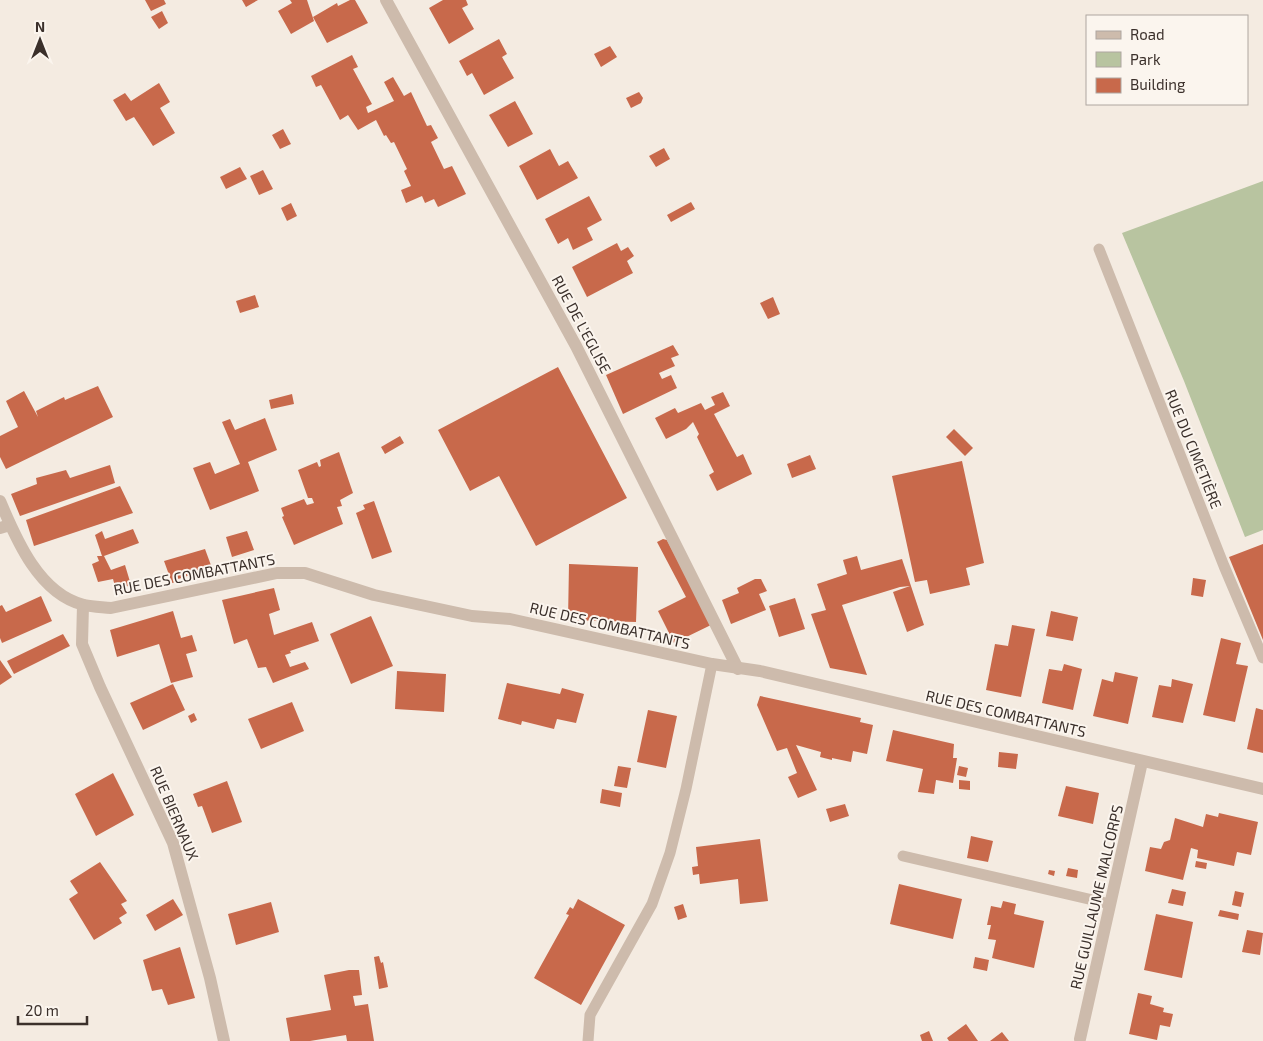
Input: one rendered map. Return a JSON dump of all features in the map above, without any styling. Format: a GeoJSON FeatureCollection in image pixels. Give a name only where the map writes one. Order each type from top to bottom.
{"type":"FeatureCollection","features":[{"type":"Feature","properties":{"kind":"street","name":"RUE DE L'EGLISE"},"geometry":{"type":"LineString","coordinates":[[386,0],[576,346],[738,669]]}},
{"type":"Feature","properties":{"kind":"street","name":"RUE DES COMBATTANTS"},"geometry":{"type":"LineString","coordinates":[[0,501],[5,526],[33,566],[64,595],[83,605],[111,608],[277,573],[305,573],[374,595],[472,616],[510,619],[712,664],[760,671],[1263,789]]}},
{"type":"Feature","properties":{"kind":"street","name":"RUE BIERNAUX"},"geometry":{"type":"LineString","coordinates":[[83,605],[82,644],[172,844],[210,978],[224,1041]]}},
{"type":"Feature","properties":{"kind":"street","name":"RUE GUILLAUME MALCORPS"},"geometry":{"type":"LineString","coordinates":[[1080,1039],[1142,762]]}},
{"type":"Feature","properties":{"kind":"lane","name":"RUE DU CIMETIÈRE"},"geometry":{"type":"LineString","coordinates":[[1099,249],[1224,566],[1263,658]]}},
{"type":"Feature","properties":{"kind":"lane"},"geometry":{"type":"LineString","coordinates":[[588,1041],[590,1015],[652,904],[670,853],[686,789],[712,664]]}},
{"type":"Feature","properties":{"kind":"lane"},"geometry":{"type":"LineString","coordinates":[[903,856],[1110,904]]}},
{"type":"Feature","properties":{"kind":"green space"},"geometry":{"type":"Polygon","coordinates":[[[1263,181],[1263,530],[1245,537],[1184,381],[1122,233],[1263,181]]]}},
{"type":"Feature","properties":{"kind":"building"},"geometry":{"type":"Polygon","coordinates":[[[145,0],[164,0],[166,4],[151,11],[145,0]]]}},
{"type":"Feature","properties":{"kind":"building"},"geometry":{"type":"Polygon","coordinates":[[[242,0],[258,0],[246,7],[242,0]]]}},
{"type":"Feature","properties":{"kind":"building"},"geometry":{"type":"Polygon","coordinates":[[[290,0],[307,0],[314,21],[291,34],[278,11],[292,3],[290,0]]]}},
{"type":"Feature","properties":{"kind":"building"},"geometry":{"type":"Polygon","coordinates":[[[350,0],[355,0],[368,23],[327,43],[313,17],[337,3],[338,6],[350,0]]]}},
{"type":"Feature","properties":{"kind":"building"},"geometry":{"type":"Polygon","coordinates":[[[443,0],[466,0],[468,5],[462,8],[474,29],[449,44],[429,8],[443,0]]]}},
{"type":"Feature","properties":{"kind":"building"},"geometry":{"type":"Polygon","coordinates":[[[162,11],[168,23],[159,29],[151,17],[162,11]]]}},
{"type":"Feature","properties":{"kind":"building"},"geometry":{"type":"Polygon","coordinates":[[[499,39],[507,54],[502,57],[514,78],[484,95],[472,73],[467,76],[459,61],[499,39]]]}},
{"type":"Feature","properties":{"kind":"building"},"geometry":{"type":"Polygon","coordinates":[[[610,46],[617,57],[601,67],[594,54],[610,46]]]}},
{"type":"Feature","properties":{"kind":"building"},"geometry":{"type":"Polygon","coordinates":[[[352,55],[358,67],[353,69],[372,104],[366,107],[368,113],[394,101],[384,82],[393,77],[404,96],[411,92],[427,126],[431,125],[438,138],[431,142],[444,169],[452,166],[466,194],[438,207],[434,199],[425,203],[422,196],[406,203],[401,190],[411,186],[404,171],[407,169],[394,142],[391,143],[386,135],[384,136],[376,120],[358,130],[348,115],[340,120],[321,85],[316,87],[311,76],[352,55]]]}},
{"type":"Feature","properties":{"kind":"building"},"geometry":{"type":"Polygon","coordinates":[[[159,83],[170,102],[160,108],[175,133],[153,146],[134,117],[126,121],[113,100],[125,93],[131,101],[159,83]]]}},
{"type":"Feature","properties":{"kind":"building"},"geometry":{"type":"Polygon","coordinates":[[[639,92],[643,98],[641,103],[631,108],[626,98],[639,92]]]}},
{"type":"Feature","properties":{"kind":"building"},"geometry":{"type":"Polygon","coordinates":[[[515,101],[533,134],[508,147],[489,115],[515,101]]]}},
{"type":"Feature","properties":{"kind":"building"},"geometry":{"type":"Polygon","coordinates":[[[283,129],[291,144],[280,149],[272,135],[283,129]]]}},
{"type":"Feature","properties":{"kind":"building"},"geometry":{"type":"Polygon","coordinates":[[[664,148],[670,159],[656,167],[649,156],[664,148]]]}},
{"type":"Feature","properties":{"kind":"building"},"geometry":{"type":"Polygon","coordinates":[[[550,149],[559,166],[568,161],[578,178],[537,200],[519,166],[550,149]]]}},
{"type":"Feature","properties":{"kind":"building"},"geometry":{"type":"Polygon","coordinates":[[[240,167],[247,179],[226,189],[220,177],[240,167]]]}},
{"type":"Feature","properties":{"kind":"building"},"geometry":{"type":"Polygon","coordinates":[[[263,170],[273,189],[259,195],[250,176],[263,170]]]}},
{"type":"Feature","properties":{"kind":"building"},"geometry":{"type":"Polygon","coordinates":[[[589,196],[602,220],[587,228],[593,240],[573,250],[568,238],[558,244],[545,219],[589,196]]]}},
{"type":"Feature","properties":{"kind":"building"},"geometry":{"type":"Polygon","coordinates":[[[691,202],[695,209],[671,222],[667,215],[691,202]]]}},
{"type":"Feature","properties":{"kind":"building"},"geometry":{"type":"Polygon","coordinates":[[[291,203],[297,216],[287,221],[281,208],[291,203]]]}},
{"type":"Feature","properties":{"kind":"building"},"geometry":{"type":"Polygon","coordinates":[[[617,243],[621,251],[628,247],[634,256],[627,261],[633,273],[587,297],[572,267],[617,243]]]}},
{"type":"Feature","properties":{"kind":"building"},"geometry":{"type":"Polygon","coordinates":[[[255,295],[259,307],[240,313],[236,301],[255,295]]]}},
{"type":"Feature","properties":{"kind":"building"},"geometry":{"type":"Polygon","coordinates":[[[773,297],[780,314],[768,319],[760,303],[773,297]]]}},
{"type":"Feature","properties":{"kind":"building"},"geometry":{"type":"Polygon","coordinates":[[[673,345],[679,355],[671,358],[675,366],[659,373],[662,379],[671,375],[677,388],[623,414],[606,375],[673,345]]]}},
{"type":"Feature","properties":{"kind":"building"},"geometry":{"type":"Polygon","coordinates":[[[558,367],[627,498],[536,546],[499,476],[470,491],[438,430],[558,367]]]}},
{"type":"Feature","properties":{"kind":"building"},"geometry":{"type":"Polygon","coordinates":[[[98,386],[113,417],[6,469],[0,457],[0,436],[18,427],[6,401],[24,391],[38,417],[36,411],[64,397],[65,400],[98,386]]]}},
{"type":"Feature","properties":{"kind":"building"},"geometry":{"type":"Polygon","coordinates":[[[723,392],[730,406],[714,414],[737,457],[743,454],[752,474],[717,491],[709,475],[714,472],[697,437],[699,434],[693,422],[686,429],[666,439],[655,418],[675,408],[678,413],[701,403],[705,410],[715,405],[711,397],[723,392]]]}},
{"type":"Feature","properties":{"kind":"building"},"geometry":{"type":"Polygon","coordinates":[[[292,394],[294,404],[271,409],[269,400],[292,394]]]}},
{"type":"Feature","properties":{"kind":"building"},"geometry":{"type":"Polygon","coordinates":[[[265,418],[277,450],[248,462],[259,491],[210,510],[193,468],[210,462],[215,474],[240,464],[222,422],[230,419],[235,430],[265,418]]]}},
{"type":"Feature","properties":{"kind":"building"},"geometry":{"type":"Polygon","coordinates":[[[954,429],[973,448],[965,456],[946,437],[954,429]]]}},
{"type":"Feature","properties":{"kind":"building"},"geometry":{"type":"Polygon","coordinates":[[[400,436],[404,443],[385,454],[381,447],[400,436]]]}},
{"type":"Feature","properties":{"kind":"building"},"geometry":{"type":"Polygon","coordinates":[[[339,452],[353,493],[340,500],[342,506],[337,507],[343,524],[294,545],[282,517],[284,516],[281,508],[304,499],[307,505],[314,503],[312,498],[308,498],[298,470],[317,462],[319,467],[321,466],[320,460],[339,452]]]}},
{"type":"Feature","properties":{"kind":"building"},"geometry":{"type":"Polygon","coordinates":[[[810,455],[816,469],[792,478],[787,464],[810,455]]]}},
{"type":"Feature","properties":{"kind":"building"},"geometry":{"type":"Polygon","coordinates":[[[962,461],[984,563],[966,568],[970,585],[930,594],[927,580],[915,582],[892,476],[962,461]]]}},
{"type":"Feature","properties":{"kind":"building"},"geometry":{"type":"Polygon","coordinates":[[[110,465],[115,483],[20,516],[11,494],[37,484],[36,478],[66,470],[70,478],[110,465]]]}},
{"type":"Feature","properties":{"kind":"building"},"geometry":{"type":"Polygon","coordinates":[[[120,486],[133,513],[34,546],[26,520],[120,486]]]}},
{"type":"Feature","properties":{"kind":"building"},"geometry":{"type":"Polygon","coordinates":[[[374,501],[392,552],[372,559],[356,513],[365,509],[363,505],[374,501]]]}},
{"type":"Feature","properties":{"kind":"building"},"geometry":{"type":"Polygon","coordinates":[[[133,529],[139,543],[104,556],[111,570],[125,565],[131,585],[116,590],[113,579],[98,582],[92,564],[99,561],[97,556],[102,556],[95,535],[102,531],[105,539],[133,529]]]}},
{"type":"Feature","properties":{"kind":"building"},"geometry":{"type":"Polygon","coordinates":[[[247,531],[254,550],[232,557],[226,537],[247,531]]]}},
{"type":"Feature","properties":{"kind":"building"},"geometry":{"type":"Polygon","coordinates":[[[663,539],[667,540],[711,625],[674,643],[658,611],[686,597],[657,542],[663,539]]]}},
{"type":"Feature","properties":{"kind":"building"},"geometry":{"type":"Polygon","coordinates":[[[1263,544],[1263,640],[1229,557],[1263,544]]]}},
{"type":"Feature","properties":{"kind":"building"},"geometry":{"type":"Polygon","coordinates":[[[205,549],[212,568],[175,580],[176,582],[172,583],[164,561],[205,549]]]}},
{"type":"Feature","properties":{"kind":"building"},"geometry":{"type":"Polygon","coordinates":[[[857,556],[861,570],[902,559],[924,625],[907,632],[893,592],[910,586],[900,587],[842,605],[867,675],[830,668],[811,614],[826,610],[817,584],[847,574],[843,560],[857,556]]]}},
{"type":"Feature","properties":{"kind":"building"},"geometry":{"type":"Polygon","coordinates":[[[569,564],[638,567],[636,622],[568,620],[569,564]]]}},
{"type":"Feature","properties":{"kind":"building"},"geometry":{"type":"Polygon","coordinates":[[[1193,578],[1206,580],[1203,597],[1191,595],[1193,578]]]}},
{"type":"Feature","properties":{"kind":"building"},"geometry":{"type":"Polygon","coordinates":[[[755,579],[761,579],[767,591],[759,594],[766,610],[731,624],[722,600],[739,593],[737,588],[755,579]]]}},
{"type":"Feature","properties":{"kind":"building"},"geometry":{"type":"Polygon","coordinates":[[[274,588],[280,610],[269,614],[274,635],[312,622],[319,641],[290,651],[291,653],[285,655],[290,667],[305,662],[309,669],[273,683],[266,667],[258,668],[247,639],[234,644],[222,600],[274,588]]]}},
{"type":"Feature","properties":{"kind":"building"},"geometry":{"type":"Polygon","coordinates":[[[41,596],[52,621],[2,643],[0,638],[0,606],[2,605],[6,612],[41,596]]]}},
{"type":"Feature","properties":{"kind":"building"},"geometry":{"type":"Polygon","coordinates":[[[795,598],[805,629],[779,637],[769,606],[795,598]]]}},
{"type":"Feature","properties":{"kind":"building"},"geometry":{"type":"Polygon","coordinates":[[[173,611],[181,638],[192,635],[197,651],[186,654],[193,677],[171,683],[159,644],[117,657],[110,630],[173,611]]]}},
{"type":"Feature","properties":{"kind":"building"},"geometry":{"type":"Polygon","coordinates":[[[1051,611],[1078,617],[1073,641],[1046,636],[1051,611]]]}},
{"type":"Feature","properties":{"kind":"building"},"geometry":{"type":"Polygon","coordinates":[[[371,616],[393,666],[351,684],[330,634],[371,616]]]}},
{"type":"Feature","properties":{"kind":"building"},"geometry":{"type":"Polygon","coordinates":[[[1012,625],[1035,629],[1021,697],[986,690],[995,644],[1008,646],[1012,625]]]}},
{"type":"Feature","properties":{"kind":"building"},"geometry":{"type":"Polygon","coordinates":[[[63,634],[70,646],[14,674],[7,661],[63,634]]]}},
{"type":"Feature","properties":{"kind":"building"},"geometry":{"type":"Polygon","coordinates":[[[1221,638],[1241,643],[1236,664],[1248,666],[1235,722],[1203,715],[1221,638]]]}},
{"type":"Feature","properties":{"kind":"building"},"geometry":{"type":"Polygon","coordinates":[[[0,660],[12,677],[0,685],[0,660]]]}},
{"type":"Feature","properties":{"kind":"building"},"geometry":{"type":"Polygon","coordinates":[[[1064,664],[1082,669],[1073,710],[1042,703],[1049,669],[1062,671],[1064,664]]]}},
{"type":"Feature","properties":{"kind":"building"},"geometry":{"type":"Polygon","coordinates":[[[397,671],[446,674],[444,712],[395,709],[397,671]]]}},
{"type":"Feature","properties":{"kind":"building"},"geometry":{"type":"Polygon","coordinates":[[[1115,672],[1138,677],[1128,724],[1093,716],[1102,679],[1113,682],[1115,672]]]}},
{"type":"Feature","properties":{"kind":"building"},"geometry":{"type":"Polygon","coordinates":[[[1172,679],[1193,684],[1183,723],[1152,717],[1159,685],[1171,687],[1172,679]]]}},
{"type":"Feature","properties":{"kind":"building"},"geometry":{"type":"Polygon","coordinates":[[[507,683],[560,694],[562,688],[584,694],[576,723],[557,719],[554,729],[522,721],[521,725],[498,719],[507,683]]]}},
{"type":"Feature","properties":{"kind":"building"},"geometry":{"type":"Polygon","coordinates":[[[173,684],[185,710],[143,730],[130,703],[173,684]]]}},
{"type":"Feature","properties":{"kind":"building"},"geometry":{"type":"Polygon","coordinates":[[[760,696],[861,718],[860,722],[873,725],[867,754],[853,751],[851,762],[832,758],[832,760],[820,757],[821,752],[796,745],[817,790],[798,798],[788,777],[797,773],[787,748],[777,751],[757,705],[760,696]]]}},
{"type":"Feature","properties":{"kind":"building"},"geometry":{"type":"Polygon","coordinates":[[[292,702],[304,731],[261,749],[248,719],[292,702]]]}},
{"type":"Feature","properties":{"kind":"building"},"geometry":{"type":"Polygon","coordinates":[[[1256,708],[1263,710],[1263,753],[1247,749],[1256,708]]]}},
{"type":"Feature","properties":{"kind":"building"},"geometry":{"type":"Polygon","coordinates":[[[648,710],[677,716],[666,768],[637,762],[648,710]]]}},
{"type":"Feature","properties":{"kind":"building"},"geometry":{"type":"Polygon","coordinates":[[[194,713],[197,720],[191,723],[188,716],[194,713]]]}},
{"type":"Feature","properties":{"kind":"building"},"geometry":{"type":"Polygon","coordinates":[[[893,730],[954,744],[953,758],[957,758],[953,783],[936,780],[934,794],[918,792],[923,769],[886,761],[893,730]]]}},
{"type":"Feature","properties":{"kind":"building"},"geometry":{"type":"Polygon","coordinates":[[[999,752],[1018,754],[1016,769],[998,767],[999,752]]]}},
{"type":"Feature","properties":{"kind":"building"},"geometry":{"type":"Polygon","coordinates":[[[618,766],[631,768],[627,788],[614,786],[618,766]]]}},
{"type":"Feature","properties":{"kind":"building"},"geometry":{"type":"Polygon","coordinates":[[[959,766],[968,768],[966,777],[957,775],[959,766]]]}},
{"type":"Feature","properties":{"kind":"building"},"geometry":{"type":"Polygon","coordinates":[[[113,773],[134,815],[96,836],[75,794],[113,773]]]}},
{"type":"Feature","properties":{"kind":"building"},"geometry":{"type":"Polygon","coordinates":[[[959,780],[970,781],[970,790],[959,789],[959,780]]]}},
{"type":"Feature","properties":{"kind":"building"},"geometry":{"type":"Polygon","coordinates":[[[227,781],[242,822],[212,833],[202,806],[198,807],[193,794],[227,781]]]}},
{"type":"Feature","properties":{"kind":"building"},"geometry":{"type":"Polygon","coordinates":[[[1066,786],[1099,793],[1093,824],[1058,816],[1066,786]]]}},
{"type":"Feature","properties":{"kind":"building"},"geometry":{"type":"Polygon","coordinates":[[[602,789],[622,793],[620,807],[600,803],[602,789]]]}},
{"type":"Feature","properties":{"kind":"building"},"geometry":{"type":"Polygon","coordinates":[[[845,804],[849,816],[830,822],[826,809],[845,804]]]}},
{"type":"Feature","properties":{"kind":"building"},"geometry":{"type":"Polygon","coordinates":[[[1219,813],[1258,822],[1251,855],[1237,852],[1234,866],[1197,858],[1198,850],[1191,848],[1183,880],[1145,871],[1150,847],[1161,849],[1164,842],[1170,840],[1175,818],[1203,827],[1206,814],[1218,817],[1219,813]]]}},
{"type":"Feature","properties":{"kind":"building"},"geometry":{"type":"Polygon","coordinates":[[[971,836],[993,841],[988,862],[967,858],[971,836]]]}},
{"type":"Feature","properties":{"kind":"building"},"geometry":{"type":"Polygon","coordinates":[[[760,839],[768,901],[740,904],[738,879],[700,884],[699,874],[693,875],[692,867],[698,866],[696,847],[760,839]]]}},
{"type":"Feature","properties":{"kind":"building"},"geometry":{"type":"Polygon","coordinates":[[[1196,861],[1207,863],[1206,869],[1195,867],[1196,861]]]}},
{"type":"Feature","properties":{"kind":"building"},"geometry":{"type":"Polygon","coordinates":[[[100,862],[127,901],[121,904],[127,913],[119,918],[122,923],[94,940],[69,899],[78,893],[70,881],[100,862]]]}},
{"type":"Feature","properties":{"kind":"building"},"geometry":{"type":"Polygon","coordinates":[[[1068,868],[1078,870],[1077,878],[1066,876],[1068,868]]]}},
{"type":"Feature","properties":{"kind":"building"},"geometry":{"type":"Polygon","coordinates":[[[1049,870],[1055,871],[1054,876],[1048,874],[1049,870]]]}},
{"type":"Feature","properties":{"kind":"building"},"geometry":{"type":"Polygon","coordinates":[[[899,884],[962,899],[953,939],[890,924],[899,884]]]}},
{"type":"Feature","properties":{"kind":"building"},"geometry":{"type":"Polygon","coordinates":[[[1172,889],[1186,892],[1183,906],[1168,903],[1172,889]]]}},
{"type":"Feature","properties":{"kind":"building"},"geometry":{"type":"Polygon","coordinates":[[[1235,891],[1244,893],[1241,907],[1232,905],[1235,891]]]}},
{"type":"Feature","properties":{"kind":"building"},"geometry":{"type":"Polygon","coordinates":[[[173,899],[183,915],[155,931],[146,915],[173,899]]]}},
{"type":"Feature","properties":{"kind":"building"},"geometry":{"type":"Polygon","coordinates":[[[578,899],[625,925],[581,1005],[534,978],[569,915],[566,914],[570,907],[573,909],[578,899]]]}},
{"type":"Feature","properties":{"kind":"building"},"geometry":{"type":"Polygon","coordinates":[[[1003,901],[1016,904],[1014,914],[1044,921],[1034,968],[992,958],[996,940],[988,939],[991,925],[987,925],[991,906],[1001,908],[1003,901]]]}},
{"type":"Feature","properties":{"kind":"building"},"geometry":{"type":"Polygon","coordinates":[[[271,902],[279,932],[236,945],[228,914],[271,902]]]}},
{"type":"Feature","properties":{"kind":"building"},"geometry":{"type":"Polygon","coordinates":[[[683,904],[687,917],[678,920],[674,907],[683,904]]]}},
{"type":"Feature","properties":{"kind":"building"},"geometry":{"type":"Polygon","coordinates":[[[1220,910],[1239,914],[1238,920],[1218,916],[1220,910]]]}},
{"type":"Feature","properties":{"kind":"building"},"geometry":{"type":"Polygon","coordinates":[[[1156,914],[1193,922],[1182,978],[1144,970],[1156,914]]]}},
{"type":"Feature","properties":{"kind":"building"},"geometry":{"type":"Polygon","coordinates":[[[1247,930],[1263,933],[1260,955],[1242,952],[1247,930]]]}},
{"type":"Feature","properties":{"kind":"building"},"geometry":{"type":"Polygon","coordinates":[[[180,947],[195,998],[168,1005],[162,989],[152,991],[143,960],[180,947]]]}},
{"type":"Feature","properties":{"kind":"building"},"geometry":{"type":"Polygon","coordinates":[[[379,956],[381,963],[383,962],[388,987],[379,989],[374,957],[379,956]]]}},
{"type":"Feature","properties":{"kind":"building"},"geometry":{"type":"Polygon","coordinates":[[[975,957],[989,960],[987,971],[973,968],[975,957]]]}},
{"type":"Feature","properties":{"kind":"building"},"geometry":{"type":"Polygon","coordinates":[[[359,970],[362,995],[353,996],[355,1006],[368,1004],[374,1041],[347,1041],[346,1035],[310,1041],[290,1041],[286,1018],[331,1010],[324,975],[359,970]]]}},
{"type":"Feature","properties":{"kind":"building"},"geometry":{"type":"Polygon","coordinates":[[[1138,993],[1152,996],[1150,1004],[1164,1008],[1163,1012],[1173,1014],[1170,1027],[1160,1025],[1157,1040],[1129,1034],[1138,993]]]}},
{"type":"Feature","properties":{"kind":"building"},"geometry":{"type":"Polygon","coordinates":[[[966,1024],[978,1041],[949,1041],[947,1038],[966,1024]]]}},
{"type":"Feature","properties":{"kind":"building"},"geometry":{"type":"Polygon","coordinates":[[[929,1031],[933,1041],[922,1041],[920,1035],[929,1031]]]}},
{"type":"Feature","properties":{"kind":"building"},"geometry":{"type":"Polygon","coordinates":[[[1002,1032],[1009,1041],[990,1041],[1002,1032]]]}}]}
